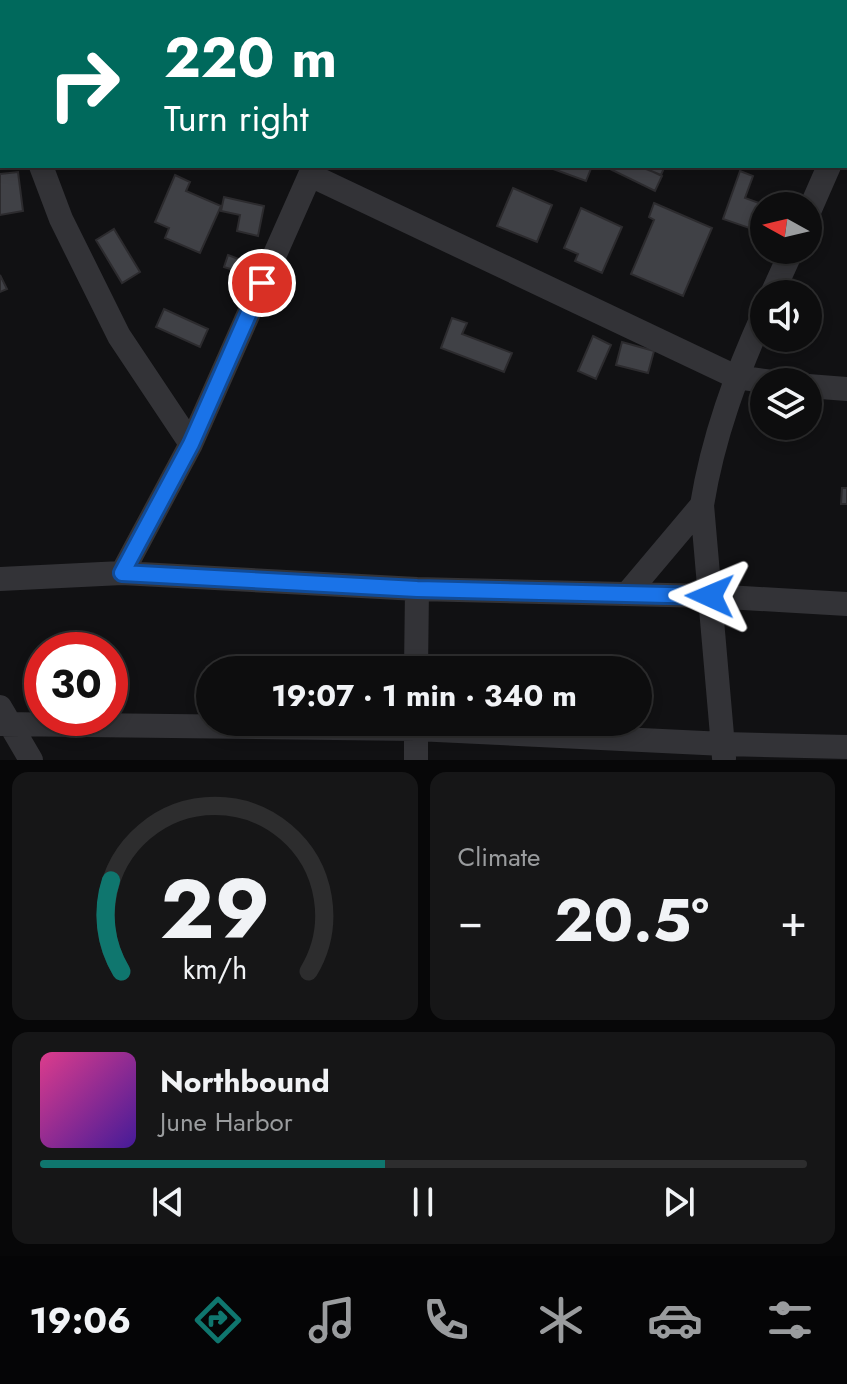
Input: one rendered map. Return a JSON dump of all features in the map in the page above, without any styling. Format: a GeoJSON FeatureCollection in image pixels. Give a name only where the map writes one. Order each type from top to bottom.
{"type":"FeatureCollection","features":[{"type":"Feature","properties":{"kind":"street"},"geometry":{"type":"LineString","coordinates":[[42,168],[61,219],[119,336],[191,444]]}},
{"type":"Feature","properties":{"kind":"street"},"geometry":{"type":"LineString","coordinates":[[818,192],[828,168]]}},
{"type":"Feature","properties":{"kind":"street"},"geometry":{"type":"LineString","coordinates":[[122,573],[191,444],[312,171],[736,377],[750,379]]}},
{"type":"Feature","properties":{"kind":"street"},"geometry":{"type":"LineString","coordinates":[[724,752],[702,505],[707,470],[736,377],[750,345]]}},
{"type":"Feature","properties":{"kind":"street"},"geometry":{"type":"LineString","coordinates":[[822,387],[847,389]]}},
{"type":"Feature","properties":{"kind":"street"},"geometry":{"type":"LineString","coordinates":[[627,594],[702,505]]}},
{"type":"Feature","properties":{"kind":"street"},"geometry":{"type":"LineString","coordinates":[[0,579],[122,573],[417,589],[710,596],[847,604]]}},
{"type":"Feature","properties":{"kind":"street"},"geometry":{"type":"LineString","coordinates":[[416,656],[417,589]]}},
{"type":"Feature","properties":{"kind":"street"},"geometry":{"type":"LineString","coordinates":[[3,719],[196,722]]}},
{"type":"Feature","properties":{"kind":"street"},"geometry":{"type":"LineString","coordinates":[[3,719],[31,760]]}},
{"type":"Feature","properties":{"kind":"street"},"geometry":{"type":"LineString","coordinates":[[416,736],[416,760]]}},
{"type":"Feature","properties":{"kind":"street"},"geometry":{"type":"LineString","coordinates":[[541,736],[724,752],[847,747]]}},
{"type":"Feature","properties":{"kind":"building"},"geometry":{"type":"Polygon","coordinates":[[[550,168],[591,168],[586,181],[550,168]]]}},
{"type":"Feature","properties":{"kind":"building"},"geometry":{"type":"Polygon","coordinates":[[[550,168],[591,168],[586,181],[550,168]]]}},
{"type":"Feature","properties":{"kind":"building"},"geometry":{"type":"Polygon","coordinates":[[[608,168],[645,168],[662,176],[655,191],[608,168]]]}},
{"type":"Feature","properties":{"kind":"building"},"geometry":{"type":"Polygon","coordinates":[[[608,168],[645,168],[662,176],[655,191],[608,168]]]}},
{"type":"Feature","properties":{"kind":"building"},"geometry":{"type":"Polygon","coordinates":[[[647,168],[664,168],[661,175],[647,168]]]}},
{"type":"Feature","properties":{"kind":"building"},"geometry":{"type":"Polygon","coordinates":[[[647,168],[664,168],[661,175],[647,168]]]}},
{"type":"Feature","properties":{"kind":"building"},"geometry":{"type":"Polygon","coordinates":[[[740,171],[753,176],[745,198],[750,200],[750,228],[723,219],[740,171]]]}},
{"type":"Feature","properties":{"kind":"building"},"geometry":{"type":"Polygon","coordinates":[[[740,171],[753,176],[745,198],[750,200],[750,228],[723,219],[740,171]]]}},
{"type":"Feature","properties":{"kind":"building"},"geometry":{"type":"Polygon","coordinates":[[[18,172],[23,211],[0,215],[0,174],[18,172]]]}},
{"type":"Feature","properties":{"kind":"building"},"geometry":{"type":"Polygon","coordinates":[[[18,172],[23,211],[0,215],[0,174],[18,172]]]}},
{"type":"Feature","properties":{"kind":"building"},"geometry":{"type":"Polygon","coordinates":[[[175,175],[190,182],[186,191],[221,206],[200,253],[165,238],[169,228],[155,222],[175,175]]]}},
{"type":"Feature","properties":{"kind":"building"},"geometry":{"type":"Polygon","coordinates":[[[175,175],[190,182],[186,191],[221,206],[200,253],[165,238],[169,228],[155,222],[175,175]]]}},
{"type":"Feature","properties":{"kind":"building"},"geometry":{"type":"Polygon","coordinates":[[[513,188],[552,205],[537,242],[497,226],[513,188]]]}},
{"type":"Feature","properties":{"kind":"building"},"geometry":{"type":"Polygon","coordinates":[[[513,188],[552,205],[537,242],[497,226],[513,188]]]}},
{"type":"Feature","properties":{"kind":"building"},"geometry":{"type":"Polygon","coordinates":[[[224,197],[264,206],[258,236],[237,231],[240,215],[221,211],[224,197]]]}},
{"type":"Feature","properties":{"kind":"building"},"geometry":{"type":"Polygon","coordinates":[[[224,197],[264,206],[258,236],[237,231],[240,215],[221,211],[224,197]]]}},
{"type":"Feature","properties":{"kind":"building"},"geometry":{"type":"Polygon","coordinates":[[[654,203],[712,228],[683,296],[631,274],[654,220],[649,217],[654,203]]]}},
{"type":"Feature","properties":{"kind":"building"},"geometry":{"type":"Polygon","coordinates":[[[654,203],[712,228],[683,296],[631,274],[654,220],[649,217],[654,203]]]}},
{"type":"Feature","properties":{"kind":"building"},"geometry":{"type":"Polygon","coordinates":[[[581,208],[622,227],[602,273],[575,261],[578,254],[564,248],[581,208]]]}},
{"type":"Feature","properties":{"kind":"building"},"geometry":{"type":"Polygon","coordinates":[[[581,208],[622,227],[602,273],[575,261],[578,254],[564,248],[581,208]]]}},
{"type":"Feature","properties":{"kind":"building"},"geometry":{"type":"Polygon","coordinates":[[[114,229],[140,272],[122,283],[96,240],[114,229]]]}},
{"type":"Feature","properties":{"kind":"building"},"geometry":{"type":"Polygon","coordinates":[[[114,229],[140,272],[122,283],[96,240],[114,229]]]}},
{"type":"Feature","properties":{"kind":"building"},"geometry":{"type":"Polygon","coordinates":[[[228,255],[244,261],[240,272],[224,267],[228,255]]]}},
{"type":"Feature","properties":{"kind":"building"},"geometry":{"type":"Polygon","coordinates":[[[228,255],[244,261],[240,272],[224,267],[228,255]]]}},
{"type":"Feature","properties":{"kind":"building"},"geometry":{"type":"Polygon","coordinates":[[[0,275],[7,289],[0,292],[0,275]]]}},
{"type":"Feature","properties":{"kind":"building"},"geometry":{"type":"Polygon","coordinates":[[[0,275],[7,289],[0,292],[0,275]]]}},
{"type":"Feature","properties":{"kind":"building"},"geometry":{"type":"Polygon","coordinates":[[[164,309],[208,329],[200,347],[156,327],[164,309]]]}},
{"type":"Feature","properties":{"kind":"building"},"geometry":{"type":"Polygon","coordinates":[[[164,309],[208,329],[200,347],[156,327],[164,309]]]}},
{"type":"Feature","properties":{"kind":"building"},"geometry":{"type":"Polygon","coordinates":[[[452,318],[467,323],[462,334],[512,353],[504,372],[441,348],[452,318]]]}},
{"type":"Feature","properties":{"kind":"building"},"geometry":{"type":"Polygon","coordinates":[[[452,318],[467,323],[462,334],[512,353],[504,372],[441,348],[452,318]]]}},
{"type":"Feature","properties":{"kind":"building"},"geometry":{"type":"Polygon","coordinates":[[[593,336],[611,345],[596,379],[578,371],[593,336]]]}},
{"type":"Feature","properties":{"kind":"building"},"geometry":{"type":"Polygon","coordinates":[[[593,336],[611,345],[596,379],[578,371],[593,336]]]}},
{"type":"Feature","properties":{"kind":"building"},"geometry":{"type":"Polygon","coordinates":[[[622,342],[654,351],[648,373],[616,365],[622,342]]]}},
{"type":"Feature","properties":{"kind":"building"},"geometry":{"type":"Polygon","coordinates":[[[622,342],[654,351],[648,373],[616,365],[622,342]]]}},
{"type":"Feature","properties":{"kind":"building"},"geometry":{"type":"Polygon","coordinates":[[[842,488],[847,488],[847,504],[841,504],[842,488]]]}},
{"type":"Feature","properties":{"kind":"route"},"geometry":{"type":"LineString","coordinates":[[262,283],[191,444],[122,573],[417,589],[710,596]]}}]}
